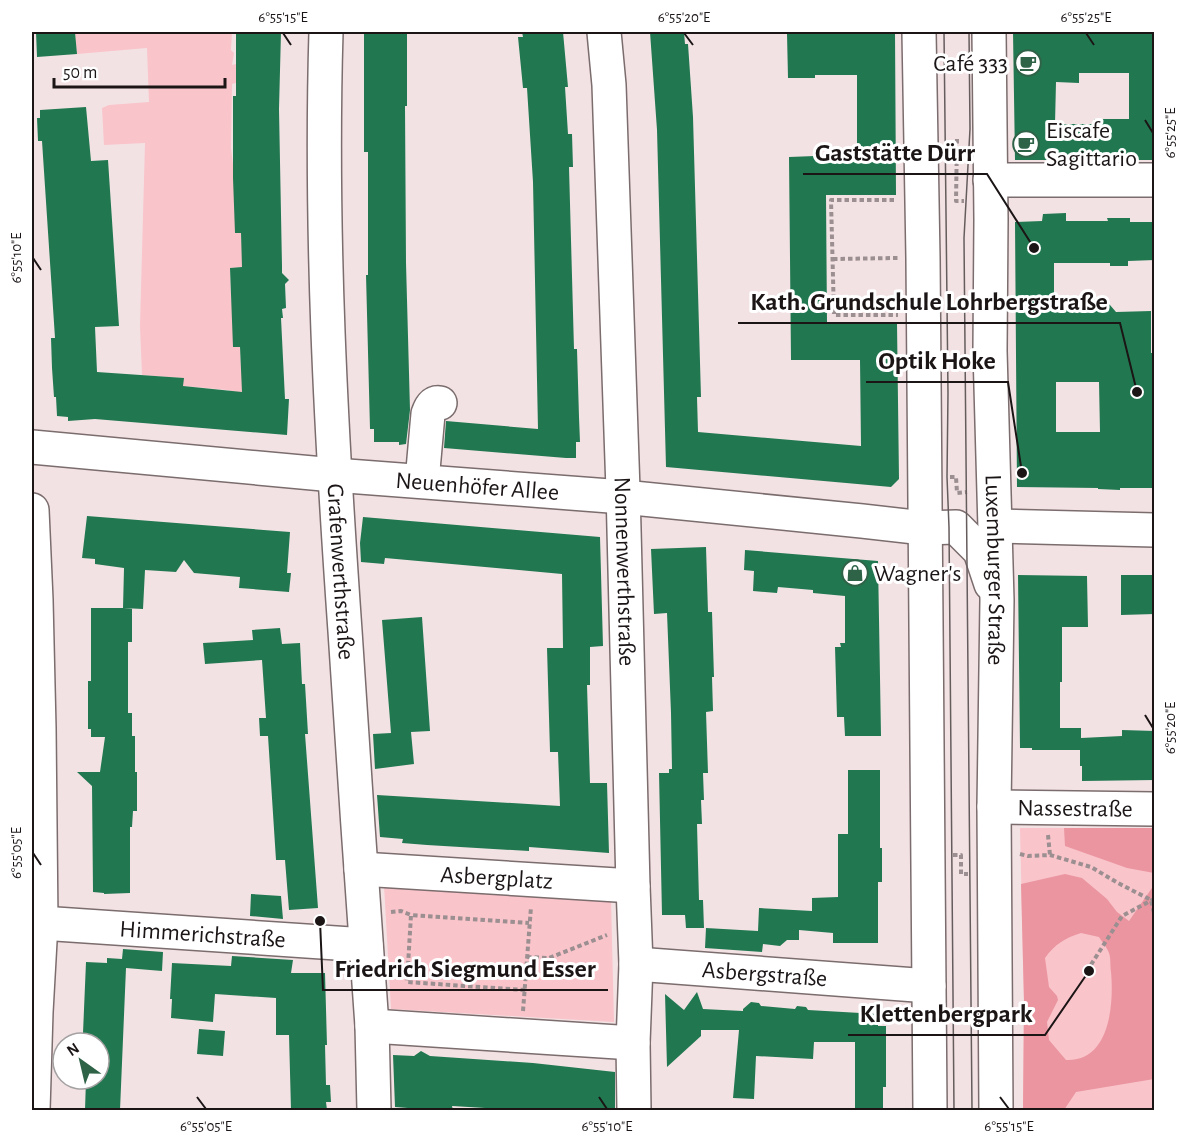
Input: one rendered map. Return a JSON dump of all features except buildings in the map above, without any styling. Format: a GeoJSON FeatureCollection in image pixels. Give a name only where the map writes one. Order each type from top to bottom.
{"type":"FeatureCollection","features":[{"type":"Feature","properties":{"kind":"street","name":"Grafenwerthstraße"},"geometry":{"type":"LineString","coordinates":[[326,32],[324,113],[326,273],[334,475],[361,869],[350,944],[372,1026],[374,1110]]}},
{"type":"Feature","properties":{"kind":"street","name":"Nonnenwerthstraße"},"geometry":{"type":"LineString","coordinates":[[604,32],[609,86],[623,494],[636,964],[633,1043],[634,1110]]}},
{"type":"Feature","properties":{"kind":"street"},"geometry":{"type":"LineString","coordinates":[[919,32],[922,315],[940,528],[929,986],[930,1110]]}},
{"type":"Feature","properties":{"kind":"street","name":"Luxemburger Straße"},"geometry":{"type":"LineString","coordinates":[[989,32],[990,351],[997,600],[994,807],[996,1110]]}},
{"type":"Feature","properties":{"kind":"street"},"geometry":{"type":"LineString","coordinates":[[990,180],[1155,180]]}},
{"type":"Feature","properties":{"kind":"street"},"geometry":{"type":"LineString","coordinates":[[422,481],[428,414],[431,406],[436,402],[440,403]]}},
{"type":"Feature","properties":{"kind":"street","name":"Neuenhöfer Allee"},"geometry":{"type":"LineString","coordinates":[[32,447],[334,475],[623,494],[940,528]]}},
{"type":"Feature","properties":{"kind":"street"},"geometry":{"type":"LineString","coordinates":[[940,528],[993,493]]}},
{"type":"Feature","properties":{"kind":"street"},"geometry":{"type":"LineString","coordinates":[[32,510],[36,600],[35,728],[40,923],[34,1012],[33,1110]]}},
{"type":"Feature","properties":{"kind":"street"},"geometry":{"type":"LineString","coordinates":[[996,525],[1155,530]]}},
{"type":"Feature","properties":{"kind":"street"},"geometry":{"type":"LineString","coordinates":[[940,528],[980,551],[997,600]]}},
{"type":"Feature","properties":{"kind":"street","name":"Nassestraße"},"geometry":{"type":"LineString","coordinates":[[994,807],[1155,809]]}},
{"type":"Feature","properties":{"kind":"street","name":"Asbergplatz"},"geometry":{"type":"LineString","coordinates":[[361,869],[633,886]]}},
{"type":"Feature","properties":{"kind":"street","name":"Himmerichstraße"},"geometry":{"type":"LineString","coordinates":[[40,923],[350,944]]}},
{"type":"Feature","properties":{"kind":"street","name":"Asbergstraße"},"geometry":{"type":"LineString","coordinates":[[636,964],[929,986]]}},
{"type":"Feature","properties":{"kind":"street"},"geometry":{"type":"LineString","coordinates":[[372,1026],[633,1043]]}},
{"type":"Feature","properties":{"kind":"path"},"geometry":{"type":"LineString","coordinates":[[957,139],[954,178],[956,201],[960,201]]}},
{"type":"Feature","properties":{"kind":"path"},"geometry":{"type":"LineString","coordinates":[[922,200],[831,200],[834,315],[922,315]]}},
{"type":"Feature","properties":{"kind":"path"},"geometry":{"type":"LineString","coordinates":[[832,259],[923,258]]}},
{"type":"Feature","properties":{"kind":"path"},"geometry":{"type":"LineString","coordinates":[[954,477],[956,477],[957,493],[960,493]]}},
{"type":"Feature","properties":{"kind":"path"},"geometry":{"type":"LineString","coordinates":[[956,855],[961,855],[961,874],[965,874]]}},
{"type":"Feature","properties":{"kind":"path"},"geometry":{"type":"LineString","coordinates":[[1041,856],[1050,855],[1090,867],[1118,884],[1153,900]]}},
{"type":"Feature","properties":{"kind":"path"},"geometry":{"type":"LineString","coordinates":[[1153,900],[1155,913]]}},
{"type":"Feature","properties":{"kind":"path"},"geometry":{"type":"LineString","coordinates":[[1087,971],[1122,916],[1153,900]]}},
{"type":"Feature","properties":{"kind":"path"},"geometry":{"type":"LineString","coordinates":[[524,1001],[531,904]]}},
{"type":"Feature","properties":{"kind":"path"},"geometry":{"type":"LineString","coordinates":[[392,911],[401,911],[411,915],[530,923]]}},
{"type":"Feature","properties":{"kind":"path"},"geometry":{"type":"LineString","coordinates":[[407,982],[411,915]]}},
{"type":"Feature","properties":{"kind":"path"},"geometry":{"type":"LineString","coordinates":[[527,957],[549,958],[613,934]]}},
{"type":"Feature","properties":{"kind":"path"},"geometry":{"type":"LineString","coordinates":[[397,983],[525,990]]}},
{"type":"Feature","properties":{"kind":"shaded area"},"geometry":{"type":"Polygon","coordinates":[[[75,32],[232,32],[231,50],[234,53],[232,65],[236,64],[236,83],[232,84],[231,148],[244,267],[230,268],[231,299],[241,299],[233,347],[240,347],[241,369],[248,396],[228,390],[183,386],[183,378],[142,375],[140,326],[145,143],[104,145],[102,108],[109,105],[149,102],[147,48],[77,54],[75,32]]]}},
{"type":"Feature","properties":{"kind":"shaded area"},"geometry":{"type":"Polygon","coordinates":[[[1020,828],[1154,828],[1154,1110],[1023,1110],[1024,1002],[1020,828]]]}},
{"type":"Feature","properties":{"kind":"shaded area"},"geometry":{"type":"Polygon","coordinates":[[[1064,828],[1154,828],[1154,873],[1127,868],[1065,846],[1064,828]]]}},
{"type":"Feature","properties":{"kind":"shaded area"},"geometry":{"type":"Polygon","coordinates":[[[1065,874],[1082,878],[1129,921],[1154,885],[1154,1079],[1076,1092],[1064,1110],[1023,1110],[1024,1002],[1021,884],[1065,874]],[[1081,933],[1075,935],[1057,945],[1045,958],[1049,987],[1058,1000],[1047,1022],[1049,1040],[1066,1060],[1081,1058],[1092,1052],[1106,1029],[1110,1014],[1112,985],[1110,955],[1099,937],[1081,933]]]}},
{"type":"Feature","properties":{"kind":"shaded area"},"geometry":{"type":"Polygon","coordinates":[[[384,885],[611,899],[614,1022],[391,1009],[384,885]]]}},
{"type":"Feature","properties":{"kind":"tram line"},"geometry":{"type":"LineString","coordinates":[[944,32],[954,1110]]}},
{"type":"Feature","properties":{"kind":"tram line"},"geometry":{"type":"LineString","coordinates":[[969,32],[970,129],[964,238],[972,1110]]}},
{"type":"Feature","properties":{"kind":"place","name":"Café 333"},"geometry":{"type":"Point","coordinates":[1028,63]}},
{"type":"Feature","properties":{"kind":"place","name":"Eiscafe Sagittario"},"geometry":{"type":"Point","coordinates":[1026,144]}},
{"type":"Feature","properties":{"kind":"place","name":"Gaststätte Dürr"},"geometry":{"type":"Point","coordinates":[1034,248]}},
{"type":"Feature","properties":{"kind":"place","name":"Kath. Grundschule Lohrbergstraße"},"geometry":{"type":"Point","coordinates":[1137,392]}},
{"type":"Feature","properties":{"kind":"place","name":"Optik Hoke"},"geometry":{"type":"Point","coordinates":[1022,473]}},
{"type":"Feature","properties":{"kind":"place","name":"Wagner's"},"geometry":{"type":"Point","coordinates":[855,573]}},
{"type":"Feature","properties":{"kind":"place","name":"Friedrich Siegmund Esser"},"geometry":{"type":"Point","coordinates":[320,921]}},
{"type":"Feature","properties":{"kind":"place","name":"Klettenbergpark"},"geometry":{"type":"Point","coordinates":[1089,971]}}]}
